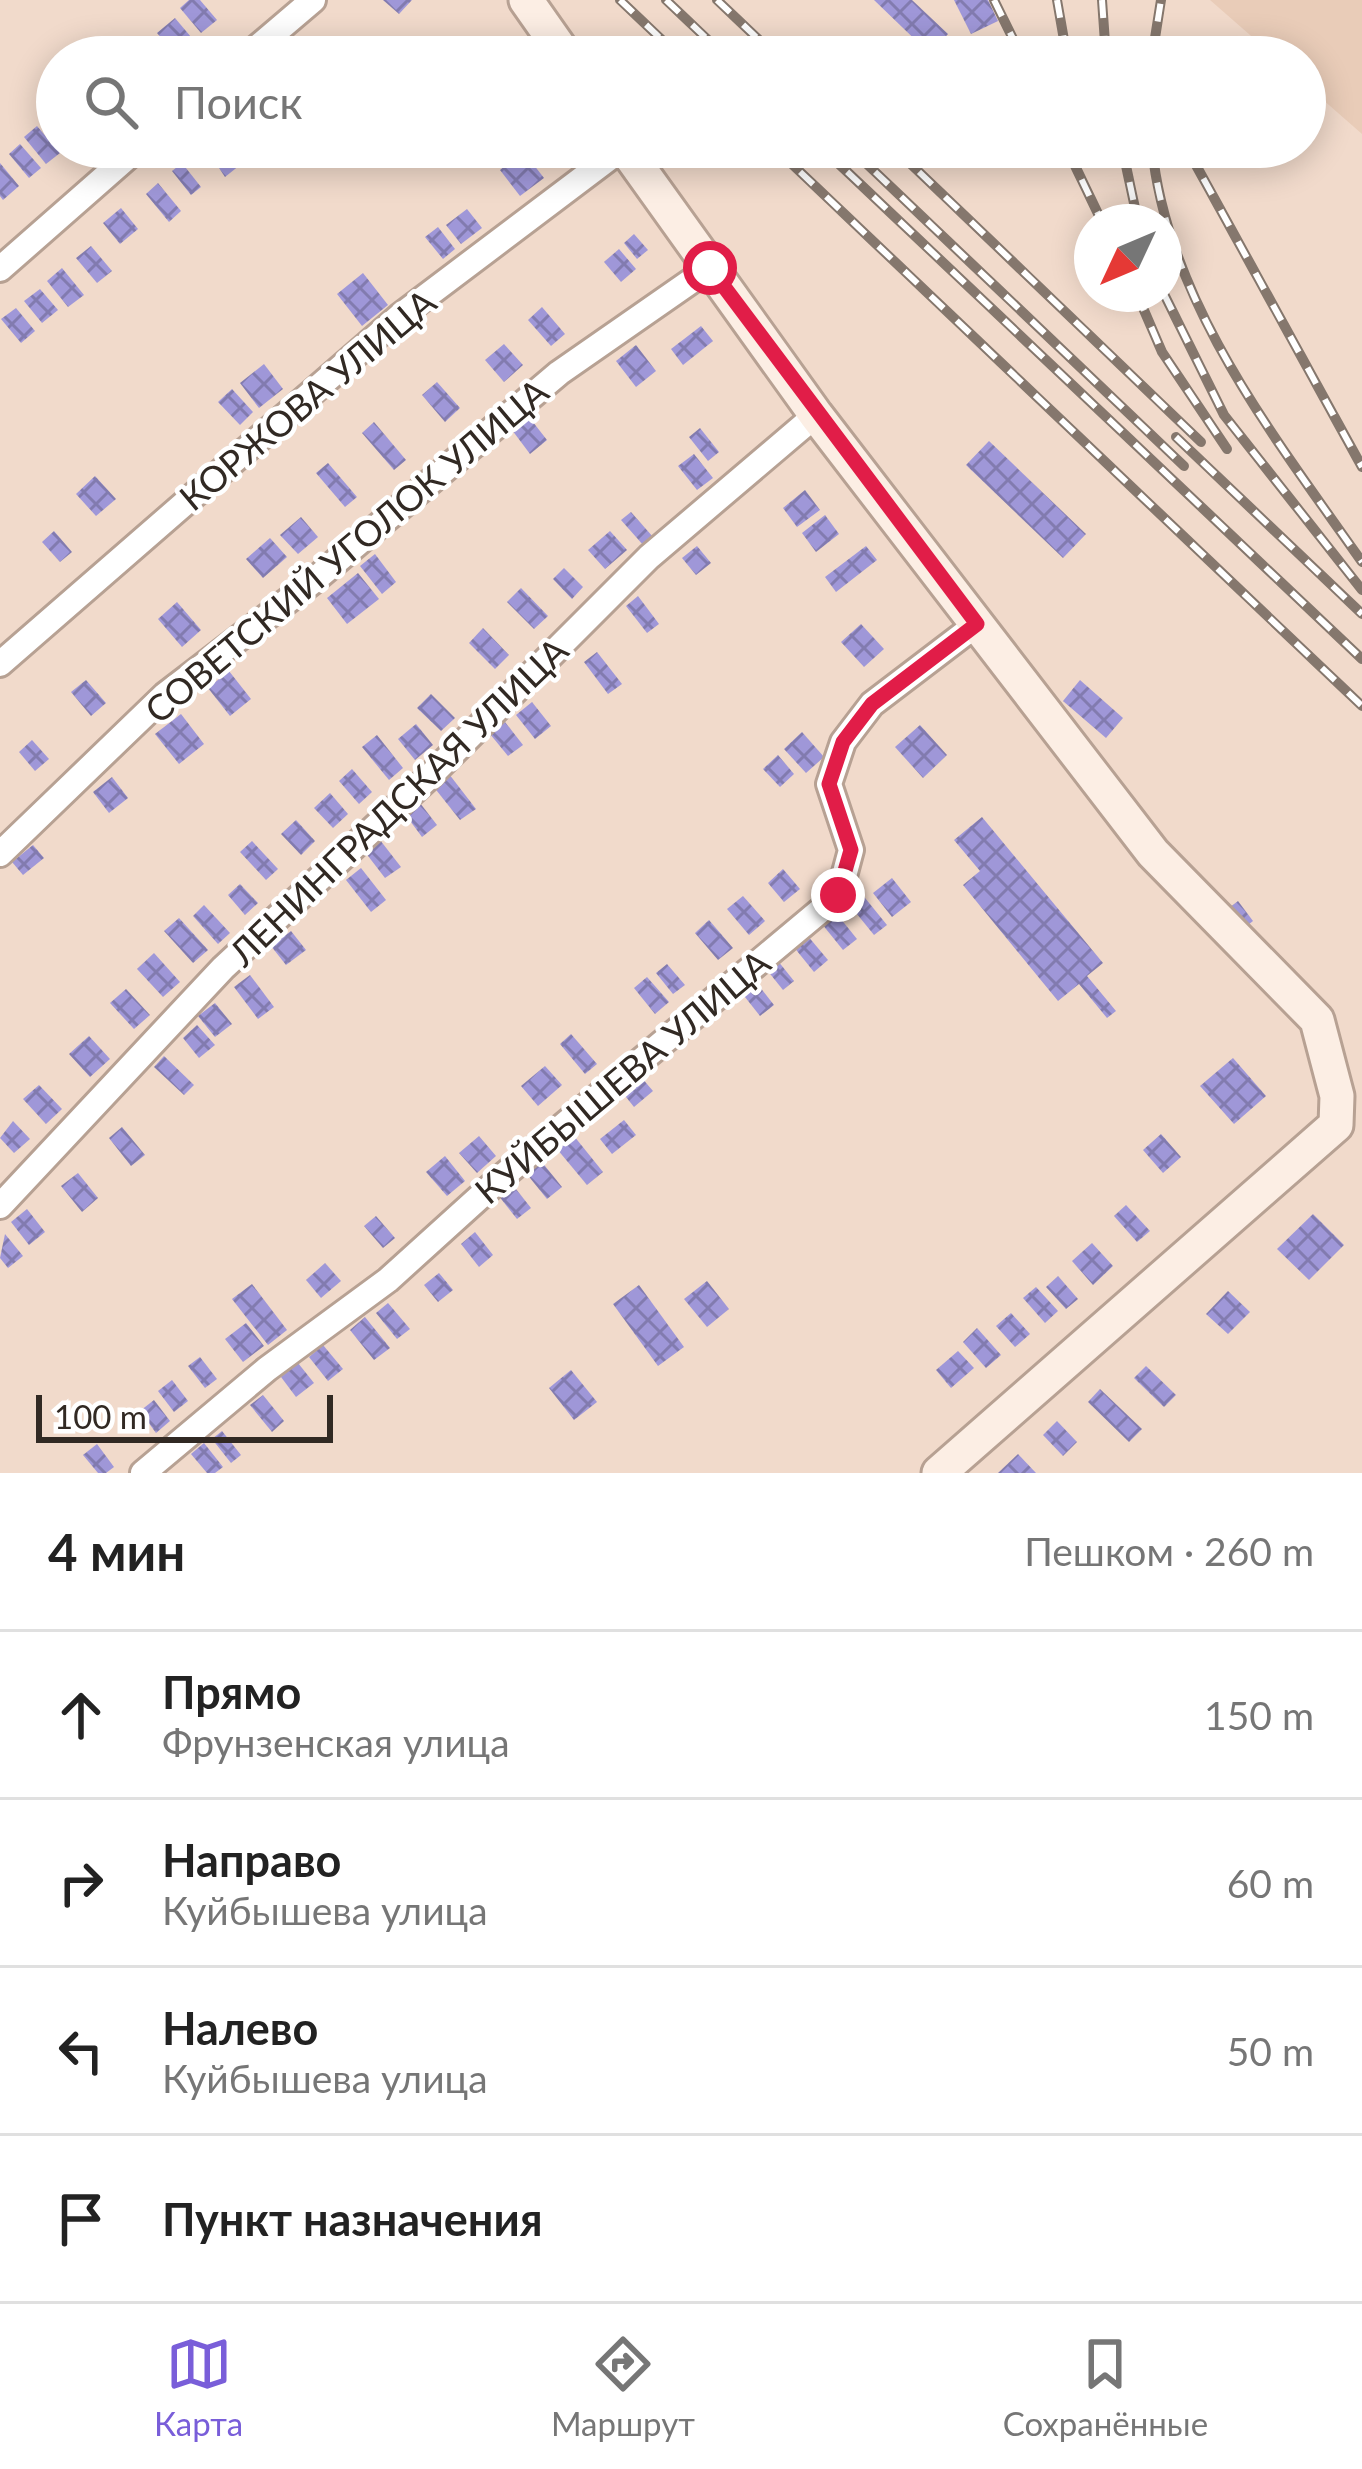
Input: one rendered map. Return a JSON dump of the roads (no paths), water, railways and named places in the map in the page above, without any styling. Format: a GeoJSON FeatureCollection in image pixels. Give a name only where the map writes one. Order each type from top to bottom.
{"type":"FeatureCollection","features":[{"type":"Feature","properties":{"kind":"street"},"geometry":{"type":"LineString","coordinates":[[271,36],[314,0]]}},
{"type":"Feature","properties":{"kind":"street"},"geometry":{"type":"LineString","coordinates":[[526,0],[551,36]]}},
{"type":"Feature","properties":{"kind":"street"},"geometry":{"type":"LineString","coordinates":[[0,269],[115,168]]}},
{"type":"Feature","properties":{"kind":"street","name":"КОРЖОВА УЛИЦА"},"geometry":{"type":"LineString","coordinates":[[0,664],[400,316],[596,168]]}},
{"type":"Feature","properties":{"kind":"street"},"geometry":{"type":"LineString","coordinates":[[639,168],[816,415],[1153,854],[1317,1020],[1350,1096],[1336,1125],[939,1473]]}},
{"type":"Feature","properties":{"kind":"street","name":"СОВЕТСКИЙ УГОЛОК УЛИЦА"},"geometry":{"type":"LineString","coordinates":[[0,854],[165,694],[312,583],[559,374],[710,268]]}},
{"type":"Feature","properties":{"kind":"street","name":"ЛЕНИНГРАДСКАЯ УЛИЦА"},"geometry":{"type":"LineString","coordinates":[[0,1207],[223,968],[428,778],[649,557],[816,415]]}},
{"type":"Feature","properties":{"kind":"street","name":"КУЙБЫШЕВА УЛИЦА"},"geometry":{"type":"LineString","coordinates":[[143,1473],[267,1369],[388,1280],[503,1176],[838,895],[851,850],[829,784],[843,742],[872,704],[977,624]]}},
{"type":"Feature","properties":{"kind":"railway"},"geometry":{"type":"LineString","coordinates":[[620,0],[658,36]]}},
{"type":"Feature","properties":{"kind":"railway"},"geometry":{"type":"LineString","coordinates":[[666,0],[704,36]]}},
{"type":"Feature","properties":{"kind":"railway"},"geometry":{"type":"LineString","coordinates":[[717,0],[755,36]]}},
{"type":"Feature","properties":{"kind":"railway"},"geometry":{"type":"LineString","coordinates":[[994,0],[1012,36]]}},
{"type":"Feature","properties":{"kind":"railway"},"geometry":{"type":"LineString","coordinates":[[1057,0],[1063,36]]}},
{"type":"Feature","properties":{"kind":"railway"},"geometry":{"type":"LineString","coordinates":[[1102,0],[1105,36]]}},
{"type":"Feature","properties":{"kind":"railway"},"geometry":{"type":"LineString","coordinates":[[1155,36],[1161,0]]}},
{"type":"Feature","properties":{"kind":"railway"},"geometry":{"type":"LineString","coordinates":[[796,168],[1362,706]]}},
{"type":"Feature","properties":{"kind":"railway"},"geometry":{"type":"LineString","coordinates":[[843,168],[1362,659]]}},
{"type":"Feature","properties":{"kind":"railway"},"geometry":{"type":"LineString","coordinates":[[871,168],[1184,466]]}},
{"type":"Feature","properties":{"kind":"railway"},"geometry":{"type":"LineString","coordinates":[[915,168],[1201,442]]}},
{"type":"Feature","properties":{"kind":"railway"},"geometry":{"type":"LineString","coordinates":[[1076,168],[1093,204]]}},
{"type":"Feature","properties":{"kind":"railway"},"geometry":{"type":"LineString","coordinates":[[1126,168],[1134,204]]}},
{"type":"Feature","properties":{"kind":"railway"},"geometry":{"type":"LineString","coordinates":[[1156,168],[1179,260],[1202,314],[1262,418],[1362,562]]}},
{"type":"Feature","properties":{"kind":"railway"},"geometry":{"type":"LineString","coordinates":[[1198,168],[1362,467]]}},
{"type":"Feature","properties":{"kind":"railway"},"geometry":{"type":"LineString","coordinates":[[1145,312],[1162,352],[1227,449]]}},
{"type":"Feature","properties":{"kind":"railway"},"geometry":{"type":"LineString","coordinates":[[1173,312],[1224,415],[1362,590]]}},
{"type":"Feature","properties":{"kind":"railway"},"geometry":{"type":"LineString","coordinates":[[1176,437],[1362,614]]}}]}
